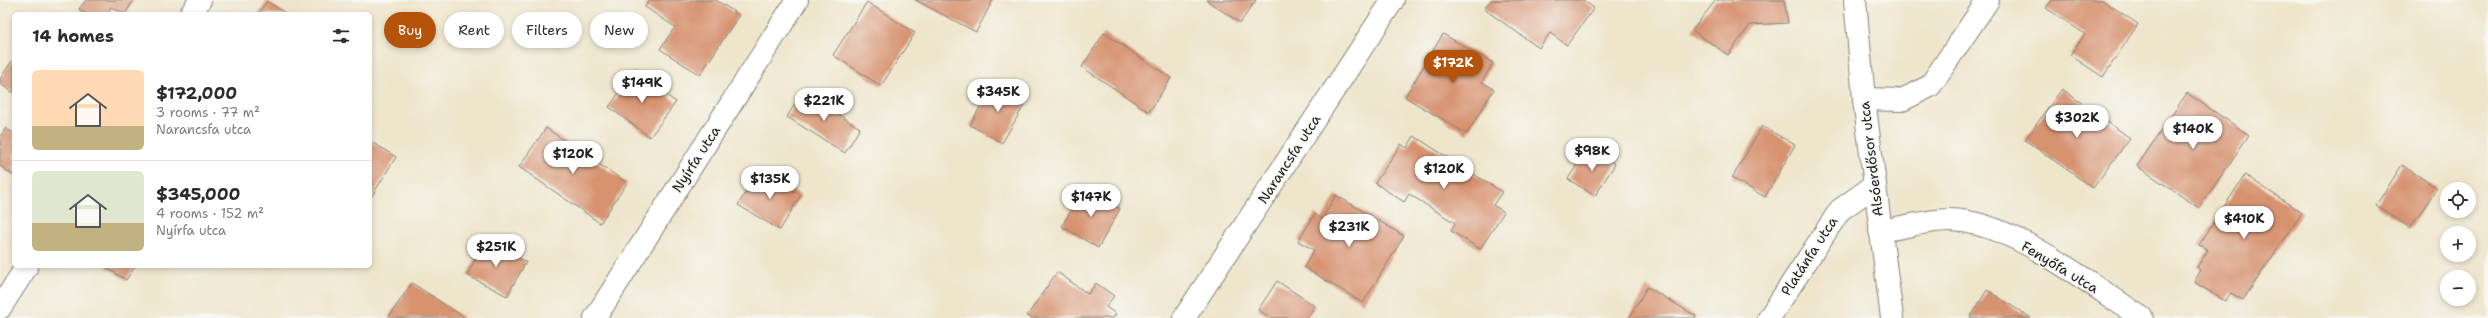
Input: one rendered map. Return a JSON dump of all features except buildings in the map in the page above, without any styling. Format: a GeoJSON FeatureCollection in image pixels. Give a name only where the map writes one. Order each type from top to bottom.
{"type":"FeatureCollection","features":[{"type":"Feature","properties":{"kind":"street"},"geometry":{"type":"LineString","coordinates":[[192,12],[200,0]]}},
{"type":"Feature","properties":{"kind":"street","name":"Nyírfa utca"},"geometry":{"type":"LineString","coordinates":[[594,318],[797,0]]}},
{"type":"Feature","properties":{"kind":"street","name":"Narancsfa utca"},"geometry":{"type":"LineString","coordinates":[[1184,318],[1393,0]]}},
{"type":"Feature","properties":{"kind":"street","name":"Alsóerdősor utca"},"geometry":{"type":"LineString","coordinates":[[1855,0],[1874,185],[1892,318]]}},
{"type":"Feature","properties":{"kind":"street"},"geometry":{"type":"LineString","coordinates":[[1864,99],[1902,100],[1930,86],[1988,0]]}},
{"type":"Feature","properties":{"kind":"street","name":"Platánfa utca"},"geometry":{"type":"LineString","coordinates":[[1769,318],[1840,210],[1874,185]]}},
{"type":"Feature","properties":{"kind":"street","name":"Fenyőfa utca"},"geometry":{"type":"LineString","coordinates":[[1880,231],[1949,220],[1985,226],[2040,252],[2142,318]]}},
{"type":"Feature","properties":{"kind":"street"},"geometry":{"type":"LineString","coordinates":[[0,308],[26,268]]}}]}
